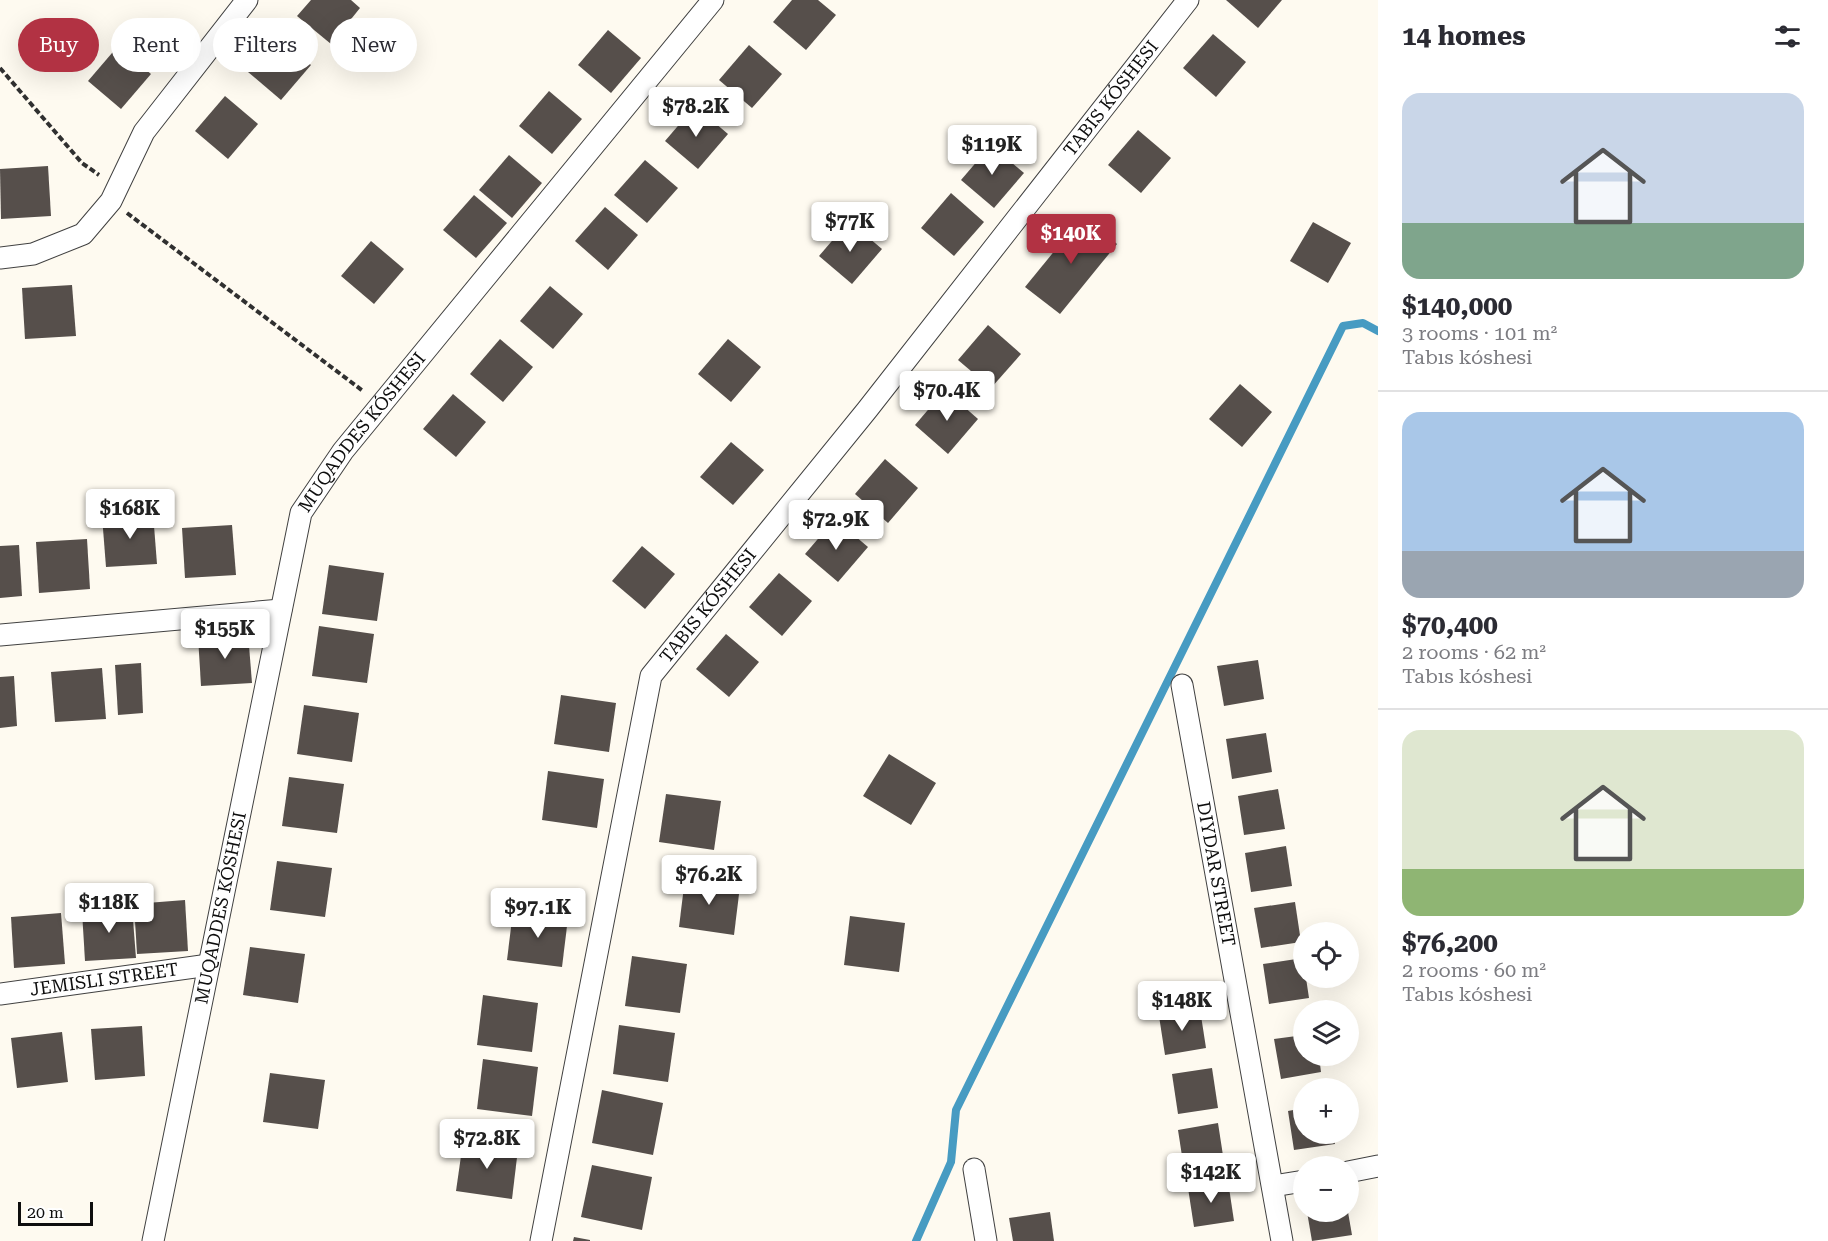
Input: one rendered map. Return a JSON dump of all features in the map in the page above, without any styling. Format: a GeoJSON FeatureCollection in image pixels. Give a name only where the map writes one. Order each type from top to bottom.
{"type":"FeatureCollection","features":[{"type":"Feature","properties":{"kind":"street"},"geometry":{"type":"LineString","coordinates":[[0,258],[33,254],[83,234],[111,201],[144,132],[247,0]]}},
{"type":"Feature","properties":{"kind":"street","name":"MUQADDES KÓSHESI"},"geometry":{"type":"LineString","coordinates":[[153,1241],[301,513],[343,451],[713,0]]}},
{"type":"Feature","properties":{"kind":"street"},"geometry":{"type":"LineString","coordinates":[[541,1241],[651,676],[867,410],[1188,0]]}},
{"type":"Feature","properties":{"kind":"street"},"geometry":{"type":"LineString","coordinates":[[0,635],[281,610]]}},
{"type":"Feature","properties":{"kind":"street","name":"DIYDAR STREET"},"geometry":{"type":"LineString","coordinates":[[1182,685],[1282,1241]]}},
{"type":"Feature","properties":{"kind":"street","name":"JEMISLI STREET"},"geometry":{"type":"LineString","coordinates":[[0,994],[209,965]]}},
{"type":"Feature","properties":{"kind":"street"},"geometry":{"type":"LineString","coordinates":[[1359,1170],[1378,1166]]}},
{"type":"Feature","properties":{"kind":"street"},"geometry":{"type":"LineString","coordinates":[[974,1169],[986,1241]]}},
{"type":"Feature","properties":{"kind":"street"},"geometry":{"type":"LineString","coordinates":[[1273,1186],[1293,1182]]}},
{"type":"Feature","properties":{"kind":"path"},"geometry":{"type":"LineString","coordinates":[[0,68],[82,163],[98,173],[111,201],[381,405]]}},
{"type":"Feature","properties":{"kind":"building"},"geometry":{"type":"Polygon","coordinates":[[[311,0],[351,0],[360,8],[352,18],[330,18],[330,43],[318,33],[318,18],[297,16],[311,0]]]}},
{"type":"Feature","properties":{"kind":"building"},"geometry":{"type":"Polygon","coordinates":[[[792,0],[818,0],[836,15],[806,50],[773,22],[792,0]]]}},
{"type":"Feature","properties":{"kind":"building"},"geometry":{"type":"Polygon","coordinates":[[[1226,0],[1282,0],[1258,28],[1226,0]]]}},
{"type":"Feature","properties":{"kind":"building"},"geometry":{"type":"Polygon","coordinates":[[[608,30],[641,58],[611,93],[578,65],[608,30]]]}},
{"type":"Feature","properties":{"kind":"building"},"geometry":{"type":"Polygon","coordinates":[[[1213,34],[1246,62],[1216,97],[1183,68],[1213,34]]]}},
{"type":"Feature","properties":{"kind":"building"},"geometry":{"type":"Polygon","coordinates":[[[749,45],[782,74],[752,108],[719,80],[749,45]]]}},
{"type":"Feature","properties":{"kind":"building"},"geometry":{"type":"Polygon","coordinates":[[[111,54],[111,72],[149,72],[151,74],[121,109],[88,81],[96,72],[99,72],[99,68],[111,54]]]}},
{"type":"Feature","properties":{"kind":"building"},"geometry":{"type":"Polygon","coordinates":[[[248,72],[305,72],[281,100],[248,72]]]}},
{"type":"Feature","properties":{"kind":"building"},"geometry":{"type":"Polygon","coordinates":[[[549,91],[582,119],[552,154],[519,126],[549,91]]]}},
{"type":"Feature","properties":{"kind":"building"},"geometry":{"type":"Polygon","coordinates":[[[225,96],[258,124],[228,159],[195,131],[225,96]]]}},
{"type":"Feature","properties":{"kind":"building"},"geometry":{"type":"Polygon","coordinates":[[[695,106],[728,134],[698,169],[665,141],[695,106]]]}},
{"type":"Feature","properties":{"kind":"building"},"geometry":{"type":"Polygon","coordinates":[[[1138,130],[1171,158],[1141,193],[1108,165],[1138,130]]]}},
{"type":"Feature","properties":{"kind":"building"},"geometry":{"type":"Polygon","coordinates":[[[991,145],[1024,173],[994,208],[961,180],[991,145]]]}},
{"type":"Feature","properties":{"kind":"building"},"geometry":{"type":"Polygon","coordinates":[[[509,155],[542,183],[512,218],[479,190],[509,155]]]}},
{"type":"Feature","properties":{"kind":"building"},"geometry":{"type":"Polygon","coordinates":[[[645,160],[678,188],[647,223],[614,195],[645,160]]]}},
{"type":"Feature","properties":{"kind":"building"},"geometry":{"type":"Polygon","coordinates":[[[48,166],[51,216],[1,219],[0,169],[48,166]]]}},
{"type":"Feature","properties":{"kind":"building"},"geometry":{"type":"Polygon","coordinates":[[[951,193],[984,222],[954,256],[921,228],[951,193]]]}},
{"type":"Feature","properties":{"kind":"building"},"geometry":{"type":"Polygon","coordinates":[[[474,195],[507,223],[476,258],[443,230],[474,195]]]}},
{"type":"Feature","properties":{"kind":"building"},"geometry":{"type":"Polygon","coordinates":[[[605,207],[638,235],[608,270],[575,241],[605,207]]]}},
{"type":"Feature","properties":{"kind":"building"},"geometry":{"type":"Polygon","coordinates":[[[1083,216],[1117,244],[1060,314],[1025,287],[1083,216]]]}},
{"type":"Feature","properties":{"kind":"building"},"geometry":{"type":"Polygon","coordinates":[[[849,221],[882,249],[852,284],[819,256],[849,221]]]}},
{"type":"Feature","properties":{"kind":"building"},"geometry":{"type":"Polygon","coordinates":[[[1313,222],[1351,243],[1328,283],[1290,261],[1313,222]]]}},
{"type":"Feature","properties":{"kind":"building"},"geometry":{"type":"Polygon","coordinates":[[[371,241],[404,269],[374,304],[341,276],[371,241]]]}},
{"type":"Feature","properties":{"kind":"building"},"geometry":{"type":"Polygon","coordinates":[[[72,285],[76,336],[25,339],[22,288],[72,285]]]}},
{"type":"Feature","properties":{"kind":"building"},"geometry":{"type":"Polygon","coordinates":[[[550,286],[583,314],[553,349],[520,321],[550,286]]]}},
{"type":"Feature","properties":{"kind":"building"},"geometry":{"type":"Polygon","coordinates":[[[988,325],[1021,354],[991,388],[958,360],[988,325]]]}},
{"type":"Feature","properties":{"kind":"building"},"geometry":{"type":"Polygon","coordinates":[[[500,339],[533,367],[503,402],[470,374],[500,339]]]}},
{"type":"Feature","properties":{"kind":"building"},"geometry":{"type":"Polygon","coordinates":[[[728,339],[761,367],[731,402],[698,374],[728,339]]]}},
{"type":"Feature","properties":{"kind":"building"},"geometry":{"type":"Polygon","coordinates":[[[1240,384],[1272,412],[1242,447],[1209,419],[1240,384]]]}},
{"type":"Feature","properties":{"kind":"building"},"geometry":{"type":"Polygon","coordinates":[[[945,390],[978,419],[948,454],[915,425],[945,390]]]}},
{"type":"Feature","properties":{"kind":"building"},"geometry":{"type":"Polygon","coordinates":[[[453,394],[486,422],[456,457],[423,429],[453,394]]]}},
{"type":"Feature","properties":{"kind":"building"},"geometry":{"type":"Polygon","coordinates":[[[731,442],[764,470],[733,505],[700,477],[731,442]]]}},
{"type":"Feature","properties":{"kind":"building"},"geometry":{"type":"Polygon","coordinates":[[[885,459],[918,488],[888,523],[855,494],[885,459]]]}},
{"type":"Feature","properties":{"kind":"building"},"geometry":{"type":"Polygon","coordinates":[[[153,513],[157,564],[106,567],[102,516],[153,513]]]}},
{"type":"Feature","properties":{"kind":"building"},"geometry":{"type":"Polygon","coordinates":[[[835,519],[868,547],[838,582],[805,554],[835,519]]]}},
{"type":"Feature","properties":{"kind":"building"},"geometry":{"type":"Polygon","coordinates":[[[232,525],[236,575],[185,578],[182,528],[232,525]]]}},
{"type":"Feature","properties":{"kind":"building"},"geometry":{"type":"Polygon","coordinates":[[[87,539],[90,589],[39,593],[36,542],[87,539]]]}},
{"type":"Feature","properties":{"kind":"building"},"geometry":{"type":"Polygon","coordinates":[[[19,545],[22,596],[0,598],[0,546],[19,545]]]}},
{"type":"Feature","properties":{"kind":"building"},"geometry":{"type":"Polygon","coordinates":[[[642,546],[675,574],[645,609],[612,581],[642,546]]]}},
{"type":"Feature","properties":{"kind":"building"},"geometry":{"type":"Polygon","coordinates":[[[329,565],[384,573],[377,621],[322,614],[329,565]]]}},
{"type":"Feature","properties":{"kind":"building"},"geometry":{"type":"Polygon","coordinates":[[[779,573],[812,601],[782,636],[749,607],[779,573]]]}},
{"type":"Feature","properties":{"kind":"building"},"geometry":{"type":"Polygon","coordinates":[[[319,626],[374,634],[367,683],[312,676],[319,626]]]}},
{"type":"Feature","properties":{"kind":"building"},"geometry":{"type":"Polygon","coordinates":[[[248,633],[252,683],[201,686],[198,636],[248,633]]]}},
{"type":"Feature","properties":{"kind":"building"},"geometry":{"type":"Polygon","coordinates":[[[726,634],[759,662],[729,697],[696,669],[726,634]]]}},
{"type":"Feature","properties":{"kind":"building"},"geometry":{"type":"Polygon","coordinates":[[[1258,660],[1264,699],[1224,706],[1217,666],[1258,660]]]}},
{"type":"Feature","properties":{"kind":"building"},"geometry":{"type":"Polygon","coordinates":[[[141,663],[143,713],[118,715],[115,665],[141,663]]]}},
{"type":"Feature","properties":{"kind":"building"},"geometry":{"type":"Polygon","coordinates":[[[102,668],[106,719],[55,722],[51,672],[102,668]]]}},
{"type":"Feature","properties":{"kind":"building"},"geometry":{"type":"Polygon","coordinates":[[[14,676],[17,726],[0,728],[0,677],[14,676]]]}},
{"type":"Feature","properties":{"kind":"building"},"geometry":{"type":"Polygon","coordinates":[[[561,695],[616,703],[609,752],[554,744],[561,695]]]}},
{"type":"Feature","properties":{"kind":"building"},"geometry":{"type":"Polygon","coordinates":[[[304,705],[359,713],[352,762],[297,754],[304,705]]]}},
{"type":"Feature","properties":{"kind":"building"},"geometry":{"type":"Polygon","coordinates":[[[1266,733],[1272,772],[1232,779],[1226,739],[1266,733]]]}},
{"type":"Feature","properties":{"kind":"building"},"geometry":{"type":"Polygon","coordinates":[[[889,754],[936,783],[911,825],[863,796],[889,754]]]}},
{"type":"Feature","properties":{"kind":"building"},"geometry":{"type":"Polygon","coordinates":[[[548,771],[604,779],[597,828],[542,820],[548,771]]]}},
{"type":"Feature","properties":{"kind":"building"},"geometry":{"type":"Polygon","coordinates":[[[289,777],[344,784],[337,833],[282,826],[289,777]]]}},
{"type":"Feature","properties":{"kind":"building"},"geometry":{"type":"Polygon","coordinates":[[[1278,789],[1285,829],[1244,835],[1238,796],[1278,789]]]}},
{"type":"Feature","properties":{"kind":"building"},"geometry":{"type":"Polygon","coordinates":[[[666,794],[721,801],[714,850],[659,842],[666,794]]]}},
{"type":"Feature","properties":{"kind":"building"},"geometry":{"type":"Polygon","coordinates":[[[1286,846],[1292,886],[1251,892],[1245,853],[1286,846]]]}},
{"type":"Feature","properties":{"kind":"building"},"geometry":{"type":"Polygon","coordinates":[[[277,861],[332,868],[325,917],[270,910],[277,861]]]}},
{"type":"Feature","properties":{"kind":"building"},"geometry":{"type":"Polygon","coordinates":[[[685,878],[740,886],[734,935],[679,927],[685,878]]]}},
{"type":"Feature","properties":{"kind":"building"},"geometry":{"type":"Polygon","coordinates":[[[185,900],[188,951],[137,954],[134,904],[185,900]]]}},
{"type":"Feature","properties":{"kind":"building"},"geometry":{"type":"Polygon","coordinates":[[[1295,902],[1298,922],[1293,922],[1293,943],[1261,948],[1254,908],[1295,902]]]}},
{"type":"Feature","properties":{"kind":"building"},"geometry":{"type":"Polygon","coordinates":[[[132,907],[136,958],[85,961],[82,911],[132,907]]]}},
{"type":"Feature","properties":{"kind":"building"},"geometry":{"type":"Polygon","coordinates":[[[513,911],[568,918],[562,967],[507,960],[513,911]]]}},
{"type":"Feature","properties":{"kind":"building"},"geometry":{"type":"Polygon","coordinates":[[[61,913],[65,964],[14,968],[11,917],[61,913]]]}},
{"type":"Feature","properties":{"kind":"building"},"geometry":{"type":"Polygon","coordinates":[[[850,916],[905,923],[899,972],[844,965],[850,916]]]}},
{"type":"Feature","properties":{"kind":"building"},"geometry":{"type":"Polygon","coordinates":[[[250,947],[305,954],[298,1003],[243,995],[250,947]]]}},
{"type":"Feature","properties":{"kind":"building"},"geometry":{"type":"Polygon","coordinates":[[[632,956],[687,964],[680,1013],[625,1006],[632,956]]]}},
{"type":"Feature","properties":{"kind":"building"},"geometry":{"type":"Polygon","coordinates":[[[1293,960],[1293,988],[1308,988],[1309,998],[1269,1004],[1263,964],[1293,960]]]}},
{"type":"Feature","properties":{"kind":"building"},"geometry":{"type":"Polygon","coordinates":[[[483,995],[538,1003],[532,1052],[477,1045],[483,995]]]}},
{"type":"Feature","properties":{"kind":"building"},"geometry":{"type":"Polygon","coordinates":[[[1200,1009],[1206,1048],[1165,1055],[1159,1016],[1200,1009]]]}},
{"type":"Feature","properties":{"kind":"building"},"geometry":{"type":"Polygon","coordinates":[[[619,1025],[675,1033],[668,1082],[613,1074],[619,1025]]]}},
{"type":"Feature","properties":{"kind":"building"},"geometry":{"type":"Polygon","coordinates":[[[142,1026],[145,1076],[95,1080],[91,1029],[142,1026]]]}},
{"type":"Feature","properties":{"kind":"building"},"geometry":{"type":"Polygon","coordinates":[[[62,1032],[68,1082],[17,1088],[11,1038],[62,1032]]]}},
{"type":"Feature","properties":{"kind":"building"},"geometry":{"type":"Polygon","coordinates":[[[1293,1036],[1293,1066],[1320,1066],[1321,1072],[1281,1079],[1274,1039],[1293,1036]]]}},
{"type":"Feature","properties":{"kind":"building"},"geometry":{"type":"Polygon","coordinates":[[[483,1059],[538,1067],[532,1116],[477,1109],[483,1059]]]}},
{"type":"Feature","properties":{"kind":"building"},"geometry":{"type":"Polygon","coordinates":[[[1212,1068],[1218,1108],[1178,1114],[1172,1074],[1212,1068]]]}},
{"type":"Feature","properties":{"kind":"building"},"geometry":{"type":"Polygon","coordinates":[[[270,1073],[325,1080],[318,1129],[263,1122],[270,1073]]]}},
{"type":"Feature","properties":{"kind":"building"},"geometry":{"type":"Polygon","coordinates":[[[602,1090],[663,1103],[653,1155],[592,1143],[602,1090]]]}},
{"type":"Feature","properties":{"kind":"building"},"geometry":{"type":"Polygon","coordinates":[[[1293,1110],[1293,1144],[1288,1111],[1293,1110]]]}},
{"type":"Feature","properties":{"kind":"building"},"geometry":{"type":"Polygon","coordinates":[[[1218,1123],[1224,1162],[1184,1169],[1178,1130],[1218,1123]]]}},
{"type":"Feature","properties":{"kind":"building"},"geometry":{"type":"Polygon","coordinates":[[[463,1142],[518,1149],[512,1199],[456,1191],[463,1142]]]}},
{"type":"Feature","properties":{"kind":"building"},"geometry":{"type":"Polygon","coordinates":[[[1293,1144],[1335,1144],[1294,1150],[1293,1144]]]}},
{"type":"Feature","properties":{"kind":"building"},"geometry":{"type":"Polygon","coordinates":[[[592,1165],[652,1177],[642,1230],[581,1217],[592,1165]]]}},
{"type":"Feature","properties":{"kind":"building"},"geometry":{"type":"Polygon","coordinates":[[[1228,1181],[1234,1221],[1194,1227],[1188,1188],[1228,1181]]]}},
{"type":"Feature","properties":{"kind":"building"},"geometry":{"type":"Polygon","coordinates":[[[1050,1212],[1054,1241],[1013,1241],[1009,1218],[1050,1212]]]}},
{"type":"Feature","properties":{"kind":"building"},"geometry":{"type":"Polygon","coordinates":[[[1309,1222],[1350,1222],[1352,1235],[1312,1241],[1309,1222]]]}},
{"type":"Feature","properties":{"kind":"building"},"geometry":{"type":"Polygon","coordinates":[[[574,1237],[590,1240],[590,1241],[573,1241],[574,1237]]]}},
{"type":"Feature","properties":{"kind":"waterway"},"geometry":{"type":"LineString","coordinates":[[916,1241],[951,1162],[956,1110],[1343,326],[1363,323],[1378,331]]}}]}
